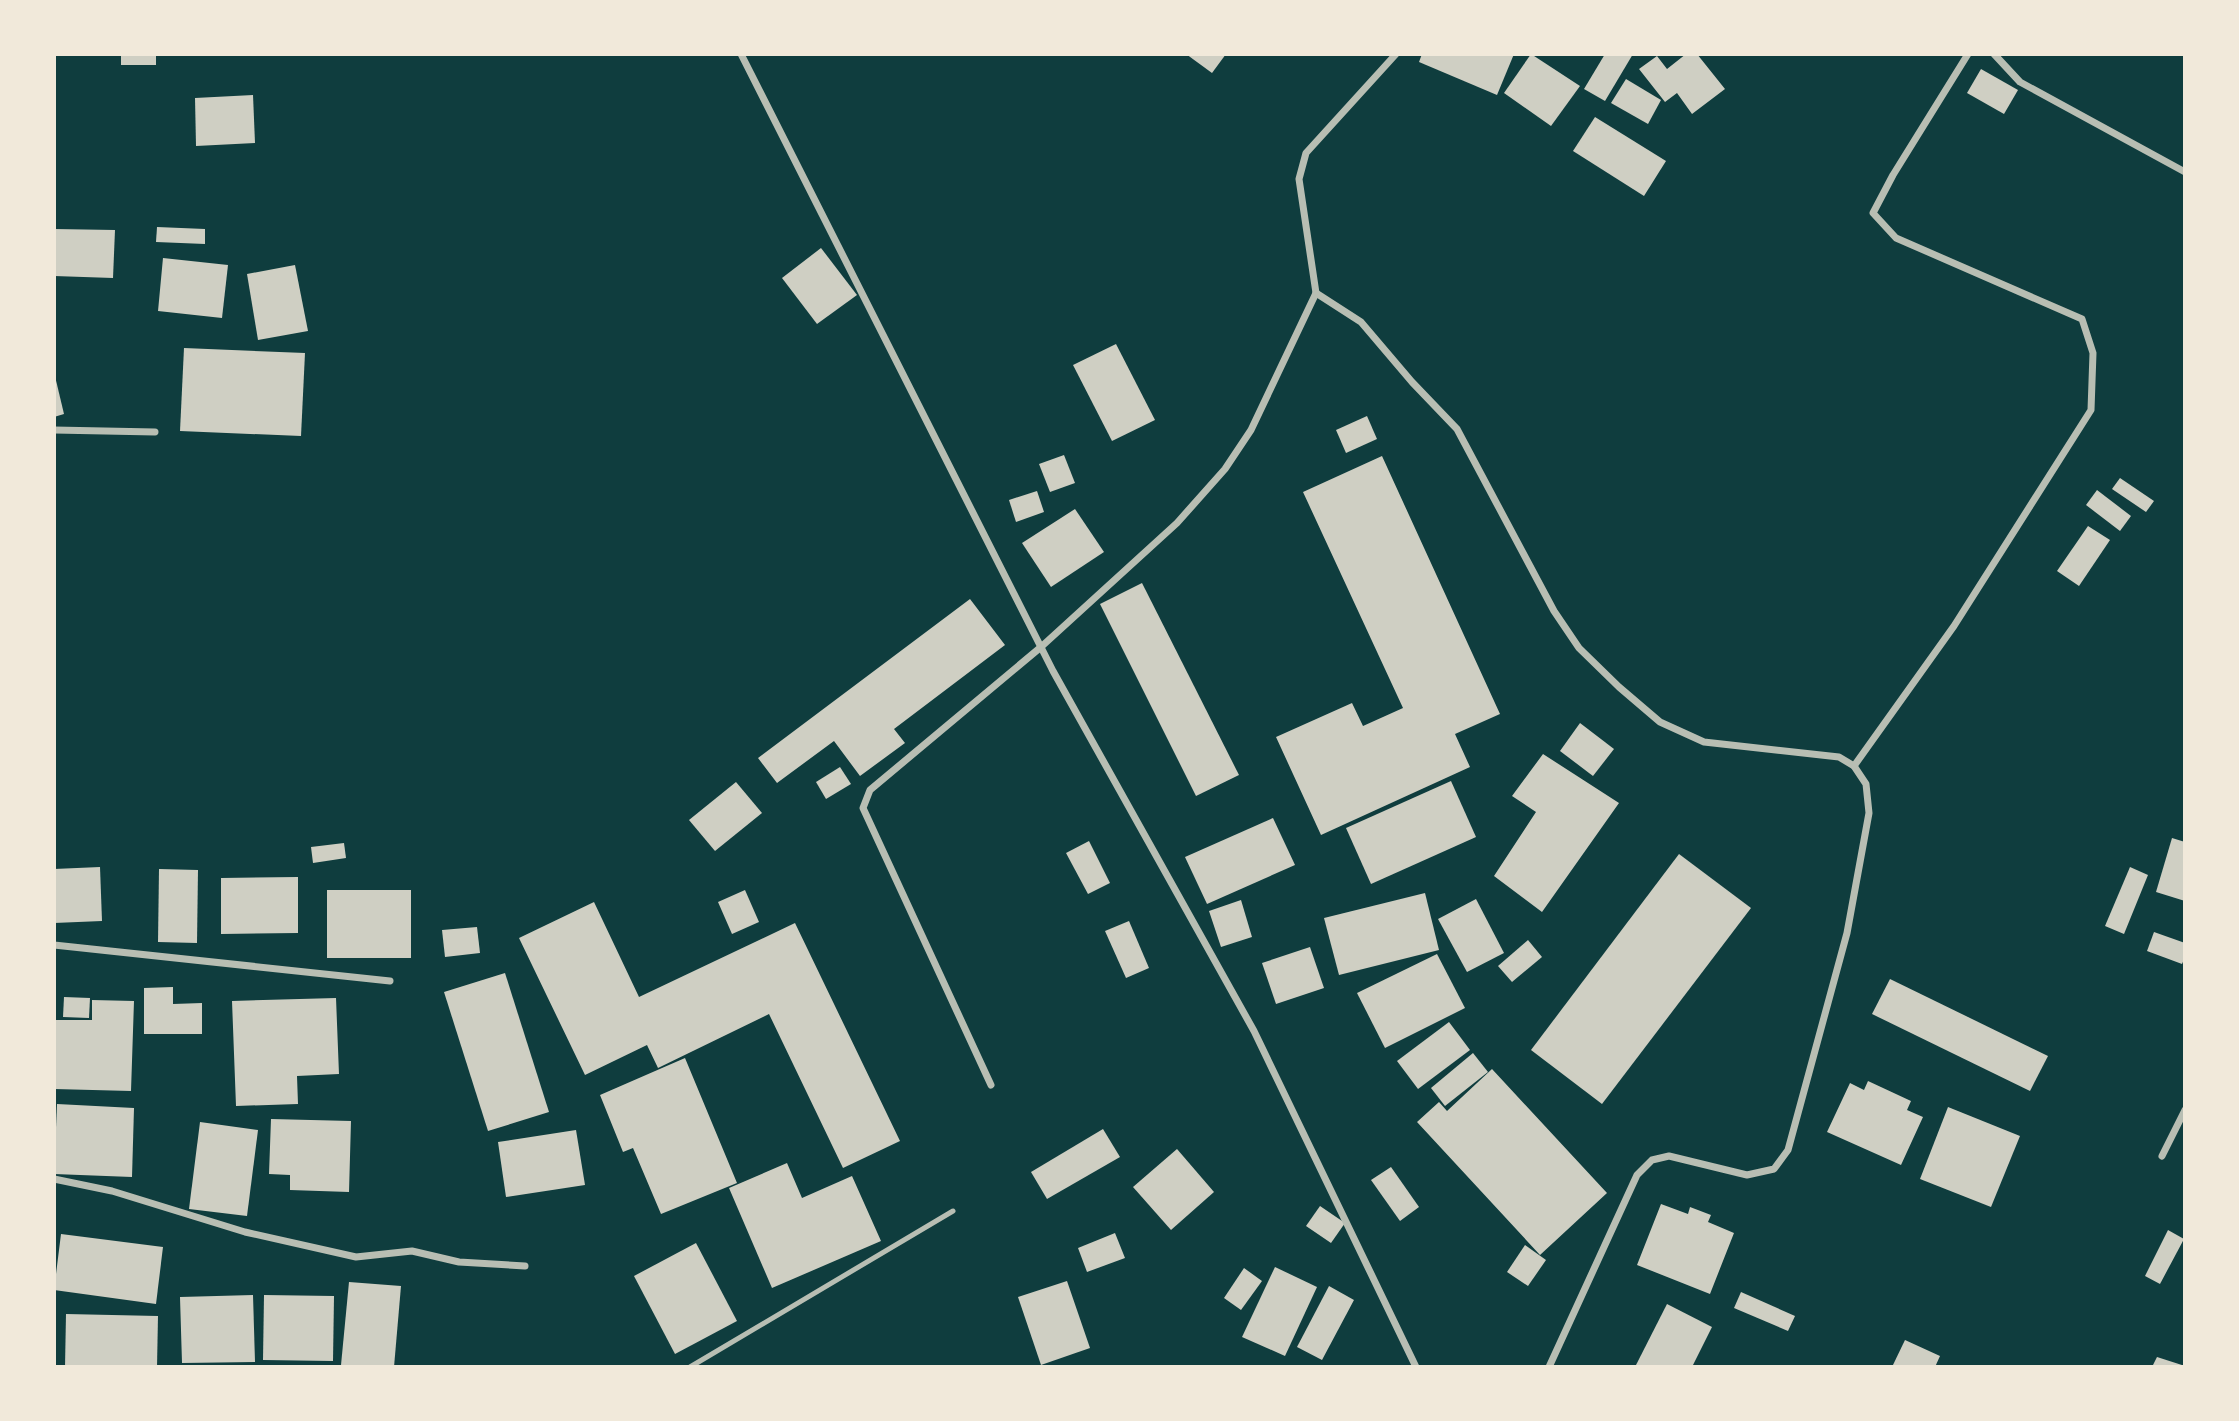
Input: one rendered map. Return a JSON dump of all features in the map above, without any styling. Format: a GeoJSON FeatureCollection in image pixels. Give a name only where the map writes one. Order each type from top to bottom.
{"type":"FeatureCollection","features":[{"type":"Feature","properties":{"kind":"street"},"geometry":{"type":"LineString","coordinates":[[741,54],[1041,647],[1254,1031],[1416,1367]]}},
{"type":"Feature","properties":{"kind":"street"},"geometry":{"type":"LineString","coordinates":[[991,1086],[863,807],[870,790],[1041,647],[1177,523],[1225,469],[1251,430],[1316,293],[1299,178],[1306,153],[1396,54]]}},
{"type":"Feature","properties":{"kind":"street"},"geometry":{"type":"LineString","coordinates":[[1854,765],[1954,626],[2091,410],[2093,353],[2082,319],[1896,238],[1873,212],[1968,54]]}},
{"type":"Feature","properties":{"kind":"street"},"geometry":{"type":"LineString","coordinates":[[1994,54],[2020,82],[2185,172]]}},
{"type":"Feature","properties":{"kind":"street"},"geometry":{"type":"LineString","coordinates":[[1316,293],[1361,322],[1412,382],[1457,429],[1554,611],[1579,648],[1629,696],[1660,722],[1704,742],[1839,757],[1854,765],[1866,784],[1869,813],[1847,933],[1788,1150],[1774,1169],[1747,1175],[1669,1156],[1652,1160],[1637,1175],[1549,1367]]}},
{"type":"Feature","properties":{"kind":"street"},"geometry":{"type":"LineString","coordinates":[[54,430],[155,432]]}},
{"type":"Feature","properties":{"kind":"street"},"geometry":{"type":"LineString","coordinates":[[54,945],[390,981]]}},
{"type":"Feature","properties":{"kind":"street"},"geometry":{"type":"LineString","coordinates":[[2162,1156],[2185,1110]]}},
{"type":"Feature","properties":{"kind":"street"},"geometry":{"type":"LineString","coordinates":[[54,1179],[112,1191],[245,1232],[356,1257],[412,1251],[459,1262],[526,1266]]}},
{"type":"Feature","properties":{"kind":"lane"},"geometry":{"type":"LineString","coordinates":[[690,1367],[953,1212]]}},
{"type":"Feature","properties":{"kind":"building"},"geometry":{"type":"Polygon","coordinates":[[[121,54],[156,54],[156,65],[121,65],[121,54]]]}},
{"type":"Feature","properties":{"kind":"building"},"geometry":{"type":"Polygon","coordinates":[[[1186,54],[1226,54],[1212,73],[1186,54]]]}},
{"type":"Feature","properties":{"kind":"building"},"geometry":{"type":"Polygon","coordinates":[[[1422,54],[1514,54],[1497,95],[1419,62],[1422,54]]]}},
{"type":"Feature","properties":{"kind":"building"},"geometry":{"type":"Polygon","coordinates":[[[1531,54],[1580,86],[1551,126],[1504,93],[1531,54]]]}},
{"type":"Feature","properties":{"kind":"building"},"geometry":{"type":"Polygon","coordinates":[[[1605,54],[1633,54],[1605,101],[1584,89],[1605,54]]]}},
{"type":"Feature","properties":{"kind":"building"},"geometry":{"type":"Polygon","coordinates":[[[1686,54],[1697,54],[1725,89],[1692,114],[1677,93],[1665,102],[1639,69],[1657,56],[1667,69],[1686,54]]]}},
{"type":"Feature","properties":{"kind":"building"},"geometry":{"type":"Polygon","coordinates":[[[1981,69],[2018,90],[2004,114],[1967,93],[1981,69]]]}},
{"type":"Feature","properties":{"kind":"building"},"geometry":{"type":"Polygon","coordinates":[[[1626,79],[1661,100],[1648,124],[1611,103],[1626,79]]]}},
{"type":"Feature","properties":{"kind":"building"},"geometry":{"type":"Polygon","coordinates":[[[253,95],[255,143],[196,146],[195,98],[253,95]]]}},
{"type":"Feature","properties":{"kind":"building"},"geometry":{"type":"Polygon","coordinates":[[[1595,117],[1666,161],[1644,196],[1573,151],[1595,117]]]}},
{"type":"Feature","properties":{"kind":"building"},"geometry":{"type":"Polygon","coordinates":[[[157,227],[205,229],[205,244],[156,242],[157,227]]]}},
{"type":"Feature","properties":{"kind":"building"},"geometry":{"type":"Polygon","coordinates":[[[54,229],[115,230],[113,278],[54,276],[54,229]]]}},
{"type":"Feature","properties":{"kind":"building"},"geometry":{"type":"Polygon","coordinates":[[[821,248],[857,295],[817,324],[782,278],[821,248]]]}},
{"type":"Feature","properties":{"kind":"building"},"geometry":{"type":"Polygon","coordinates":[[[163,258],[228,265],[222,318],[158,311],[163,258]]]}},
{"type":"Feature","properties":{"kind":"building"},"geometry":{"type":"Polygon","coordinates":[[[295,265],[308,331],[258,340],[247,274],[295,265]]]}},
{"type":"Feature","properties":{"kind":"building"},"geometry":{"type":"Polygon","coordinates":[[[1116,344],[1155,420],[1112,441],[1073,365],[1116,344]]]}},
{"type":"Feature","properties":{"kind":"building"},"geometry":{"type":"Polygon","coordinates":[[[184,348],[305,353],[301,436],[180,431],[184,348]]]}},
{"type":"Feature","properties":{"kind":"building"},"geometry":{"type":"Polygon","coordinates":[[[54,372],[64,414],[54,417],[54,372]]]}},
{"type":"Feature","properties":{"kind":"building"},"geometry":{"type":"Polygon","coordinates":[[[1367,416],[1377,439],[1346,453],[1336,430],[1367,416]]]}},
{"type":"Feature","properties":{"kind":"building"},"geometry":{"type":"Polygon","coordinates":[[[1064,455],[1075,483],[1050,492],[1039,464],[1064,455]]]}},
{"type":"Feature","properties":{"kind":"building"},"geometry":{"type":"Polygon","coordinates":[[[1382,456],[1500,714],[1455,734],[1470,767],[1321,835],[1276,737],[1352,703],[1363,726],[1403,708],[1303,492],[1382,456]]]}},
{"type":"Feature","properties":{"kind":"building"},"geometry":{"type":"Polygon","coordinates":[[[2120,478],[2154,501],[2146,512],[2112,489],[2120,478]]]}},
{"type":"Feature","properties":{"kind":"building"},"geometry":{"type":"Polygon","coordinates":[[[2097,490],[2131,516],[2120,531],[2086,505],[2097,490]]]}},
{"type":"Feature","properties":{"kind":"building"},"geometry":{"type":"Polygon","coordinates":[[[1037,491],[1044,512],[1016,522],[1009,500],[1037,491]]]}},
{"type":"Feature","properties":{"kind":"building"},"geometry":{"type":"Polygon","coordinates":[[[1075,509],[1104,552],[1051,587],[1022,543],[1075,509]]]}},
{"type":"Feature","properties":{"kind":"building"},"geometry":{"type":"Polygon","coordinates":[[[2088,526],[2110,540],[2079,586],[2057,571],[2088,526]]]}},
{"type":"Feature","properties":{"kind":"building"},"geometry":{"type":"Polygon","coordinates":[[[1142,583],[1239,775],[1196,796],[1100,604],[1142,583]]]}},
{"type":"Feature","properties":{"kind":"building"},"geometry":{"type":"Polygon","coordinates":[[[970,599],[1005,645],[894,729],[905,743],[860,776],[834,741],[777,783],[758,758],[970,599]]]}},
{"type":"Feature","properties":{"kind":"building"},"geometry":{"type":"Polygon","coordinates":[[[1580,723],[1614,749],[1593,776],[1560,751],[1580,723]]]}},
{"type":"Feature","properties":{"kind":"building"},"geometry":{"type":"Polygon","coordinates":[[[1543,754],[1619,803],[1542,912],[1494,876],[1536,812],[1512,796],[1543,754]]]}},
{"type":"Feature","properties":{"kind":"building"},"geometry":{"type":"Polygon","coordinates":[[[840,767],[851,784],[826,799],[816,782],[840,767]]]}},
{"type":"Feature","properties":{"kind":"building"},"geometry":{"type":"Polygon","coordinates":[[[1451,781],[1476,837],[1371,884],[1346,828],[1451,781]]]}},
{"type":"Feature","properties":{"kind":"building"},"geometry":{"type":"Polygon","coordinates":[[[736,782],[762,813],[715,851],[689,820],[736,782]]]}},
{"type":"Feature","properties":{"kind":"building"},"geometry":{"type":"Polygon","coordinates":[[[1273,818],[1295,865],[1207,904],[1185,857],[1273,818]]]}},
{"type":"Feature","properties":{"kind":"building"},"geometry":{"type":"Polygon","coordinates":[[[2172,838],[2185,842],[2185,901],[2156,892],[2172,838]]]}},
{"type":"Feature","properties":{"kind":"building"},"geometry":{"type":"Polygon","coordinates":[[[1089,841],[1110,883],[1088,894],[1066,853],[1089,841]]]}},
{"type":"Feature","properties":{"kind":"building"},"geometry":{"type":"Polygon","coordinates":[[[344,843],[346,858],[313,863],[311,847],[344,843]]]}},
{"type":"Feature","properties":{"kind":"building"},"geometry":{"type":"Polygon","coordinates":[[[1679,854],[1751,908],[1602,1104],[1531,1050],[1679,854]]]}},
{"type":"Feature","properties":{"kind":"building"},"geometry":{"type":"Polygon","coordinates":[[[100,867],[102,921],[54,923],[54,869],[100,867]]]}},
{"type":"Feature","properties":{"kind":"building"},"geometry":{"type":"Polygon","coordinates":[[[2130,867],[2148,875],[2124,934],[2105,926],[2130,867]]]}},
{"type":"Feature","properties":{"kind":"building"},"geometry":{"type":"Polygon","coordinates":[[[159,869],[198,870],[197,943],[158,942],[159,869]]]}},
{"type":"Feature","properties":{"kind":"building"},"geometry":{"type":"Polygon","coordinates":[[[298,877],[298,933],[221,934],[221,878],[298,877]]]}},
{"type":"Feature","properties":{"kind":"building"},"geometry":{"type":"Polygon","coordinates":[[[327,890],[411,890],[411,958],[327,958],[327,890]]]}},
{"type":"Feature","properties":{"kind":"building"},"geometry":{"type":"Polygon","coordinates":[[[745,890],[759,922],[732,934],[718,902],[745,890]]]}},
{"type":"Feature","properties":{"kind":"building"},"geometry":{"type":"Polygon","coordinates":[[[1425,893],[1439,950],[1339,975],[1324,918],[1425,893]]]}},
{"type":"Feature","properties":{"kind":"building"},"geometry":{"type":"Polygon","coordinates":[[[1476,899],[1504,953],[1467,972],[1438,919],[1476,899]]]}},
{"type":"Feature","properties":{"kind":"building"},"geometry":{"type":"Polygon","coordinates":[[[1241,900],[1252,937],[1221,947],[1209,911],[1241,900]]]}},
{"type":"Feature","properties":{"kind":"building"},"geometry":{"type":"Polygon","coordinates":[[[594,902],[639,997],[795,923],[900,1141],[843,1168],[769,1014],[658,1068],[647,1045],[585,1075],[519,938],[594,902]]]}},
{"type":"Feature","properties":{"kind":"building"},"geometry":{"type":"Polygon","coordinates":[[[1129,921],[1149,968],[1126,978],[1105,931],[1129,921]]]}},
{"type":"Feature","properties":{"kind":"building"},"geometry":{"type":"Polygon","coordinates":[[[477,927],[480,953],[445,957],[442,930],[477,927]]]}},
{"type":"Feature","properties":{"kind":"building"},"geometry":{"type":"Polygon","coordinates":[[[2154,932],[2185,943],[2182,964],[2147,951],[2154,932]]]}},
{"type":"Feature","properties":{"kind":"building"},"geometry":{"type":"Polygon","coordinates":[[[1528,940],[1542,957],[1512,982],[1498,966],[1528,940]]]}},
{"type":"Feature","properties":{"kind":"building"},"geometry":{"type":"Polygon","coordinates":[[[1310,947],[1324,988],[1276,1004],[1262,963],[1310,947]]]}},
{"type":"Feature","properties":{"kind":"building"},"geometry":{"type":"Polygon","coordinates":[[[1437,954],[1465,1008],[1385,1048],[1357,993],[1437,954]]]}},
{"type":"Feature","properties":{"kind":"building"},"geometry":{"type":"Polygon","coordinates":[[[505,973],[549,1112],[488,1131],[444,992],[505,973]]]}},
{"type":"Feature","properties":{"kind":"building"},"geometry":{"type":"Polygon","coordinates":[[[1890,979],[2048,1056],[2030,1091],[1872,1014],[1890,979]]]}},
{"type":"Feature","properties":{"kind":"building"},"geometry":{"type":"Polygon","coordinates":[[[173,987],[173,1004],[202,1003],[202,1034],[144,1034],[144,988],[173,987]]]}},
{"type":"Feature","properties":{"kind":"building"},"geometry":{"type":"Polygon","coordinates":[[[64,997],[90,998],[89,1018],[63,1017],[64,997]]]}},
{"type":"Feature","properties":{"kind":"building"},"geometry":{"type":"Polygon","coordinates":[[[336,998],[339,1074],[297,1076],[298,1104],[236,1106],[232,1001],[336,998]]]}},
{"type":"Feature","properties":{"kind":"building"},"geometry":{"type":"Polygon","coordinates":[[[92,1000],[134,1001],[131,1091],[54,1089],[54,1020],[92,1020],[92,1000]]]}},
{"type":"Feature","properties":{"kind":"building"},"geometry":{"type":"Polygon","coordinates":[[[1449,1022],[1470,1050],[1418,1089],[1397,1061],[1449,1022]]]}},
{"type":"Feature","properties":{"kind":"building"},"geometry":{"type":"Polygon","coordinates":[[[1473,1053],[1488,1072],[1445,1106],[1431,1088],[1473,1053]]]}},
{"type":"Feature","properties":{"kind":"building"},"geometry":{"type":"Polygon","coordinates":[[[685,1058],[737,1183],[661,1214],[633,1148],[623,1152],[600,1095],[685,1058]]]}},
{"type":"Feature","properties":{"kind":"building"},"geometry":{"type":"Polygon","coordinates":[[[1492,1069],[1607,1193],[1540,1255],[1417,1122],[1439,1102],[1447,1111],[1492,1069]]]}},
{"type":"Feature","properties":{"kind":"building"},"geometry":{"type":"Polygon","coordinates":[[[1868,1081],[1911,1101],[1907,1110],[1923,1117],[1901,1165],[1827,1132],[1850,1083],[1864,1090],[1868,1081]]]}},
{"type":"Feature","properties":{"kind":"building"},"geometry":{"type":"Polygon","coordinates":[[[57,1104],[134,1108],[132,1177],[54,1174],[57,1104]]]}},
{"type":"Feature","properties":{"kind":"building"},"geometry":{"type":"Polygon","coordinates":[[[1948,1107],[2020,1136],[1991,1207],[1920,1179],[1948,1107]]]}},
{"type":"Feature","properties":{"kind":"building"},"geometry":{"type":"Polygon","coordinates":[[[271,1119],[351,1121],[349,1192],[290,1190],[290,1175],[269,1174],[271,1119]]]}},
{"type":"Feature","properties":{"kind":"building"},"geometry":{"type":"Polygon","coordinates":[[[200,1122],[258,1130],[247,1216],[189,1209],[200,1122]]]}},
{"type":"Feature","properties":{"kind":"building"},"geometry":{"type":"Polygon","coordinates":[[[1103,1129],[1120,1157],[1047,1199],[1031,1172],[1103,1129]]]}},
{"type":"Feature","properties":{"kind":"building"},"geometry":{"type":"Polygon","coordinates":[[[576,1130],[585,1185],[506,1197],[498,1142],[576,1130]]]}},
{"type":"Feature","properties":{"kind":"building"},"geometry":{"type":"Polygon","coordinates":[[[1177,1149],[1214,1192],[1171,1230],[1133,1187],[1177,1149]]]}},
{"type":"Feature","properties":{"kind":"building"},"geometry":{"type":"Polygon","coordinates":[[[787,1163],[802,1198],[852,1176],[881,1241],[772,1288],[729,1188],[787,1163]]]}},
{"type":"Feature","properties":{"kind":"building"},"geometry":{"type":"Polygon","coordinates":[[[1391,1167],[1419,1207],[1400,1221],[1371,1180],[1391,1167]]]}},
{"type":"Feature","properties":{"kind":"building"},"geometry":{"type":"Polygon","coordinates":[[[1661,1204],[1688,1214],[1690,1207],[1711,1215],[1708,1222],[1734,1233],[1710,1294],[1637,1265],[1661,1204]]]}},
{"type":"Feature","properties":{"kind":"building"},"geometry":{"type":"Polygon","coordinates":[[[1320,1206],[1345,1223],[1331,1243],[1306,1226],[1320,1206]]]}},
{"type":"Feature","properties":{"kind":"building"},"geometry":{"type":"Polygon","coordinates":[[[2168,1230],[2184,1239],[2160,1284],[2145,1276],[2168,1230]]]}},
{"type":"Feature","properties":{"kind":"building"},"geometry":{"type":"Polygon","coordinates":[[[1115,1233],[1125,1258],[1087,1272],[1078,1248],[1115,1233]]]}},
{"type":"Feature","properties":{"kind":"building"},"geometry":{"type":"Polygon","coordinates":[[[61,1234],[163,1247],[156,1304],[54,1290],[61,1234]]]}},
{"type":"Feature","properties":{"kind":"building"},"geometry":{"type":"Polygon","coordinates":[[[696,1243],[737,1321],[675,1354],[634,1276],[696,1243]]]}},
{"type":"Feature","properties":{"kind":"building"},"geometry":{"type":"Polygon","coordinates":[[[1525,1245],[1546,1260],[1528,1286],[1507,1272],[1525,1245]]]}},
{"type":"Feature","properties":{"kind":"building"},"geometry":{"type":"Polygon","coordinates":[[[1275,1267],[1317,1287],[1285,1356],[1242,1337],[1275,1267]]]}},
{"type":"Feature","properties":{"kind":"building"},"geometry":{"type":"Polygon","coordinates":[[[1244,1268],[1262,1281],[1241,1310],[1224,1298],[1244,1268]]]}},
{"type":"Feature","properties":{"kind":"building"},"geometry":{"type":"Polygon","coordinates":[[[1067,1281],[1090,1348],[1041,1365],[1018,1297],[1067,1281]]]}},
{"type":"Feature","properties":{"kind":"building"},"geometry":{"type":"Polygon","coordinates":[[[349,1282],[401,1286],[394,1367],[341,1365],[349,1282]]]}},
{"type":"Feature","properties":{"kind":"building"},"geometry":{"type":"Polygon","coordinates":[[[1329,1286],[1354,1300],[1322,1360],[1297,1347],[1329,1286]]]}},
{"type":"Feature","properties":{"kind":"building"},"geometry":{"type":"Polygon","coordinates":[[[1741,1292],[1795,1316],[1788,1331],[1734,1308],[1741,1292]]]}},
{"type":"Feature","properties":{"kind":"building"},"geometry":{"type":"Polygon","coordinates":[[[253,1295],[255,1362],[182,1363],[180,1297],[253,1295]]]}},
{"type":"Feature","properties":{"kind":"building"},"geometry":{"type":"Polygon","coordinates":[[[264,1295],[334,1296],[333,1361],[263,1360],[264,1295]]]}},
{"type":"Feature","properties":{"kind":"building"},"geometry":{"type":"Polygon","coordinates":[[[1667,1304],[1712,1327],[1692,1367],[1635,1367],[1667,1304]]]}},
{"type":"Feature","properties":{"kind":"building"},"geometry":{"type":"Polygon","coordinates":[[[66,1314],[158,1316],[157,1367],[65,1367],[66,1314]]]}},
{"type":"Feature","properties":{"kind":"building"},"geometry":{"type":"Polygon","coordinates":[[[1905,1340],[1940,1356],[1935,1367],[1892,1367],[1905,1340]]]}},
{"type":"Feature","properties":{"kind":"building"},"geometry":{"type":"Polygon","coordinates":[[[2157,1357],[2185,1366],[2152,1367],[2157,1357]]]}}]}
